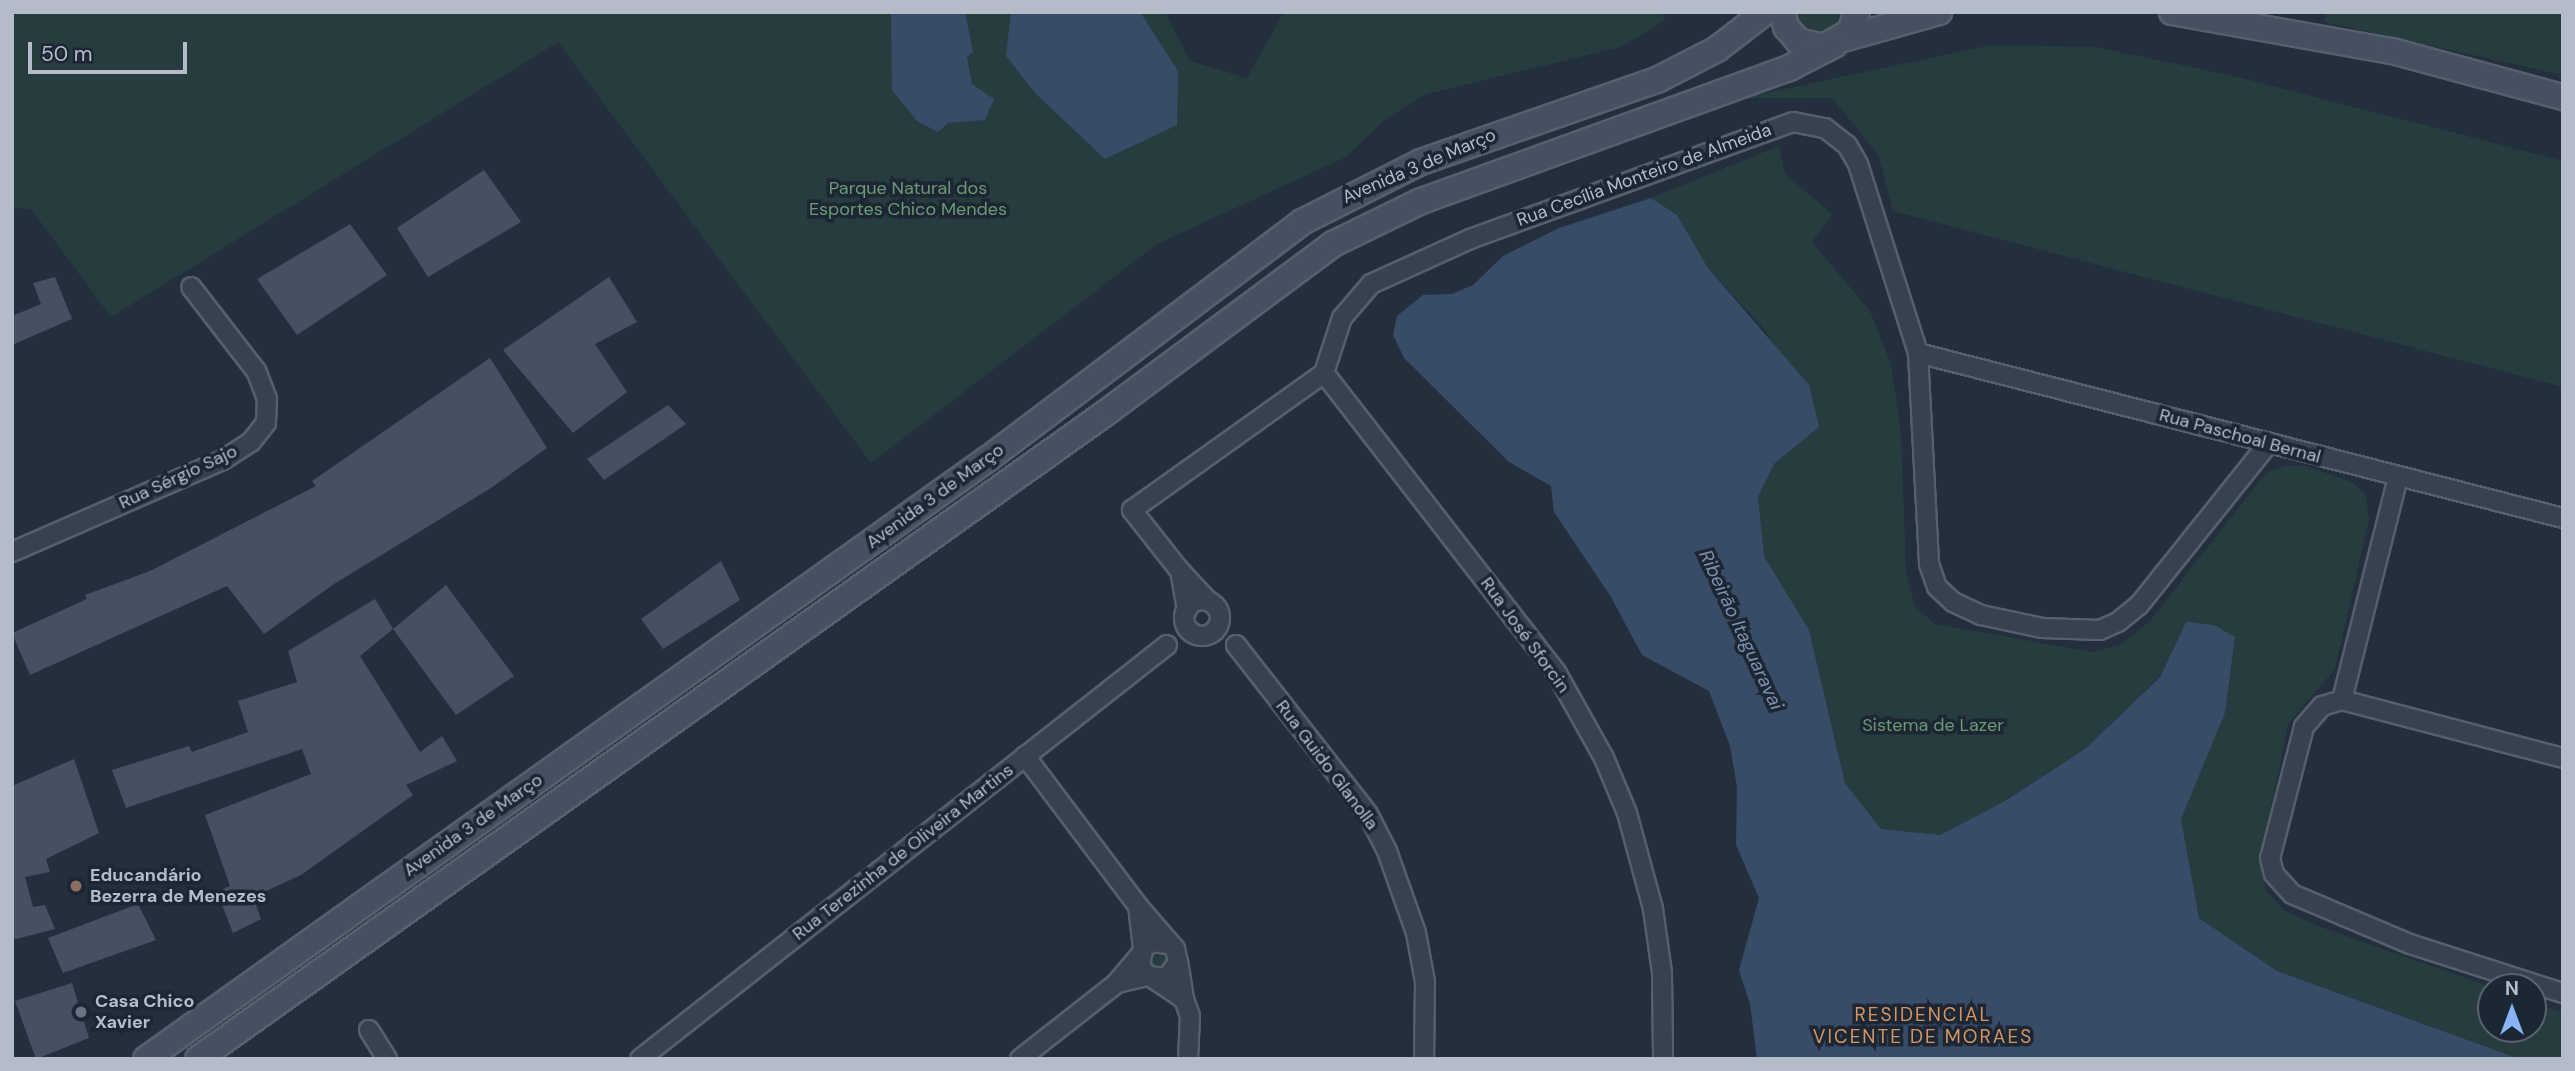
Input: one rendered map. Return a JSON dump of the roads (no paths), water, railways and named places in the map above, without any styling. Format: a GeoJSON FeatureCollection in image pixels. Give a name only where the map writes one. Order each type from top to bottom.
{"type":"FeatureCollection","features":[{"type":"Feature","properties":{"kind":"main road","name":"Avenida 3 de Março"},"geometry":{"type":"LineString","coordinates":[[146,1059],[989,458],[1302,222],[1421,162],[1657,80],[1717,49],[1765,12]]}},
{"type":"Feature","properties":{"kind":"main road"},"geometry":{"type":"LineString","coordinates":[[1783,12],[1786,27],[1798,41],[1814,47],[1939,12]]}},
{"type":"Feature","properties":{"kind":"main road"},"geometry":{"type":"LineString","coordinates":[[1839,42],[1857,12]]}},
{"type":"Feature","properties":{"kind":"main road"},"geometry":{"type":"LineString","coordinates":[[2172,12],[2392,51],[2563,97]]}},
{"type":"Feature","properties":{"kind":"main road","name":"Avenida 3 de Março"},"geometry":{"type":"LineString","coordinates":[[198,1059],[1107,412],[1333,244],[1419,202],[1789,68],[1839,42]]}},
{"type":"Feature","properties":{"kind":"street","name":"Rua Cecília Monteiro de Almeida"},"geometry":{"type":"LineString","coordinates":[[1324,373],[1348,307],[1391,272],[1793,122],[1825,128],[1853,153],[1918,353],[1930,564],[1937,587],[1953,602],[2012,623],[2074,632],[2100,630],[2118,622],[2139,605],[2269,443]]}},
{"type":"Feature","properties":{"kind":"street","name":"Rua Sérgio Sajo"},"geometry":{"type":"LineString","coordinates":[[12,552],[223,460],[251,442],[267,423],[267,399],[256,371],[191,287]]}},
{"type":"Feature","properties":{"kind":"street","name":"Rua Paschoal Bernal"},"geometry":{"type":"LineString","coordinates":[[1918,353],[2563,518]]}},
{"type":"Feature","properties":{"kind":"street"},"geometry":{"type":"LineString","coordinates":[[1202,636],[1214,631],[1220,616],[1132,510],[1324,373]]}},
{"type":"Feature","properties":{"kind":"street","name":"Rua José Sforcin"},"geometry":{"type":"LineString","coordinates":[[1324,373],[1556,672],[1604,758],[1628,813],[1653,909],[1662,973],[1663,1059]]}},
{"type":"Feature","properties":{"kind":"street"},"geometry":{"type":"LineString","coordinates":[[2342,700],[2398,477]]}},
{"type":"Feature","properties":{"kind":"street"},"geometry":{"type":"LineString","coordinates":[[1180,570],[1186,626],[1202,636],[1236,645]]}},
{"type":"Feature","properties":{"kind":"street"},"geometry":{"type":"LineString","coordinates":[[1186,613],[1196,601],[1209,601]]}},
{"type":"Feature","properties":{"kind":"street","name":"Rua Terezinha de Oliveira Martins"},"geometry":{"type":"LineString","coordinates":[[640,1059],[1167,645],[1186,613]]}},
{"type":"Feature","properties":{"kind":"street","name":"Rua Guido Glanolla"},"geometry":{"type":"LineString","coordinates":[[1220,616],[1236,645],[1368,814],[1387,851],[1416,933],[1425,982],[1424,1059]]}},
{"type":"Feature","properties":{"kind":"street","name":"Rua Terezinha de Oliveira Martins"},"geometry":{"type":"LineString","coordinates":[[1167,645],[1202,636]]}},
{"type":"Feature","properties":{"kind":"street"},"geometry":{"type":"LineString","coordinates":[[2563,758],[2342,700],[2322,706],[2304,727],[2270,858],[2274,874],[2292,894],[2410,944],[2563,993]]}},
{"type":"Feature","properties":{"kind":"street"},"geometry":{"type":"LineString","coordinates":[[1025,756],[1169,944],[1178,962],[1184,999],[1190,1016],[1188,1059]]}},
{"type":"Feature","properties":{"kind":"street"},"geometry":{"type":"LineString","coordinates":[[1138,906],[1142,952],[1140,965],[1151,977],[1184,999]]}},
{"type":"Feature","properties":{"kind":"street"},"geometry":{"type":"LineString","coordinates":[[1020,1059],[1117,983],[1153,942],[1169,944]]}},
{"type":"Feature","properties":{"kind":"street"},"geometry":{"type":"LineString","coordinates":[[1117,983],[1151,977],[1167,978],[1178,962]]}},
{"type":"Feature","properties":{"kind":"street"},"geometry":{"type":"LineString","coordinates":[[369,1030],[387,1059]]}},
{"type":"Feature","properties":{"kind":"water"},"geometry":{"type":"Polygon","coordinates":[[[891,12],[965,12],[973,52],[967,57],[972,84],[994,99],[985,120],[948,123],[938,132],[917,121],[892,90],[891,12]]]}},
{"type":"Feature","properties":{"kind":"water"},"geometry":{"type":"Polygon","coordinates":[[[1011,12],[1140,12],[1178,71],[1177,125],[1105,159],[1036,94],[1006,56],[1011,12]]]}},
{"type":"Feature","properties":{"kind":"water","name":"Ribeirão Itaguaravai"},"geometry":{"type":"Polygon","coordinates":[[[1651,198],[1677,215],[1708,268],[1809,385],[1819,427],[1774,464],[1758,497],[1764,556],[1809,630],[1845,783],[1881,829],[1940,835],[2005,801],[2085,749],[2160,677],[2186,622],[2214,625],[2235,637],[2225,713],[2181,819],[2199,918],[2277,971],[2520,1059],[1757,1059],[1750,1004],[1739,970],[1759,898],[1736,845],[1737,787],[1730,746],[1709,691],[1642,655],[1611,597],[1554,512],[1551,486],[1509,462],[1404,358],[1393,335],[1397,316],[1423,295],[1452,294],[1473,285],[1503,256],[1559,228],[1651,198]]]}},
{"type":"Feature","properties":{"kind":"place","name":"Educandário Bezerra de Menezes"},"geometry":{"type":"Point","coordinates":[76,886]}},
{"type":"Feature","properties":{"kind":"place","name":"Casa Chico Xavier"},"geometry":{"type":"Point","coordinates":[81,1012]}},
{"type":"Feature","properties":{"kind":"district","name":"RESIDENCIAL VICENTE DE MORAES"},"geometry":{"type":"Point","coordinates":[1923,1026]}},
{"type":"Feature","properties":{"kind":"park label","name":"Parque Natural dos Esportes Chico Mendes"},"geometry":{"type":"Point","coordinates":[908,199]}},
{"type":"Feature","properties":{"kind":"park label","name":"Sistema de Lazer"},"geometry":{"type":"Point","coordinates":[1933,725]}}]}
